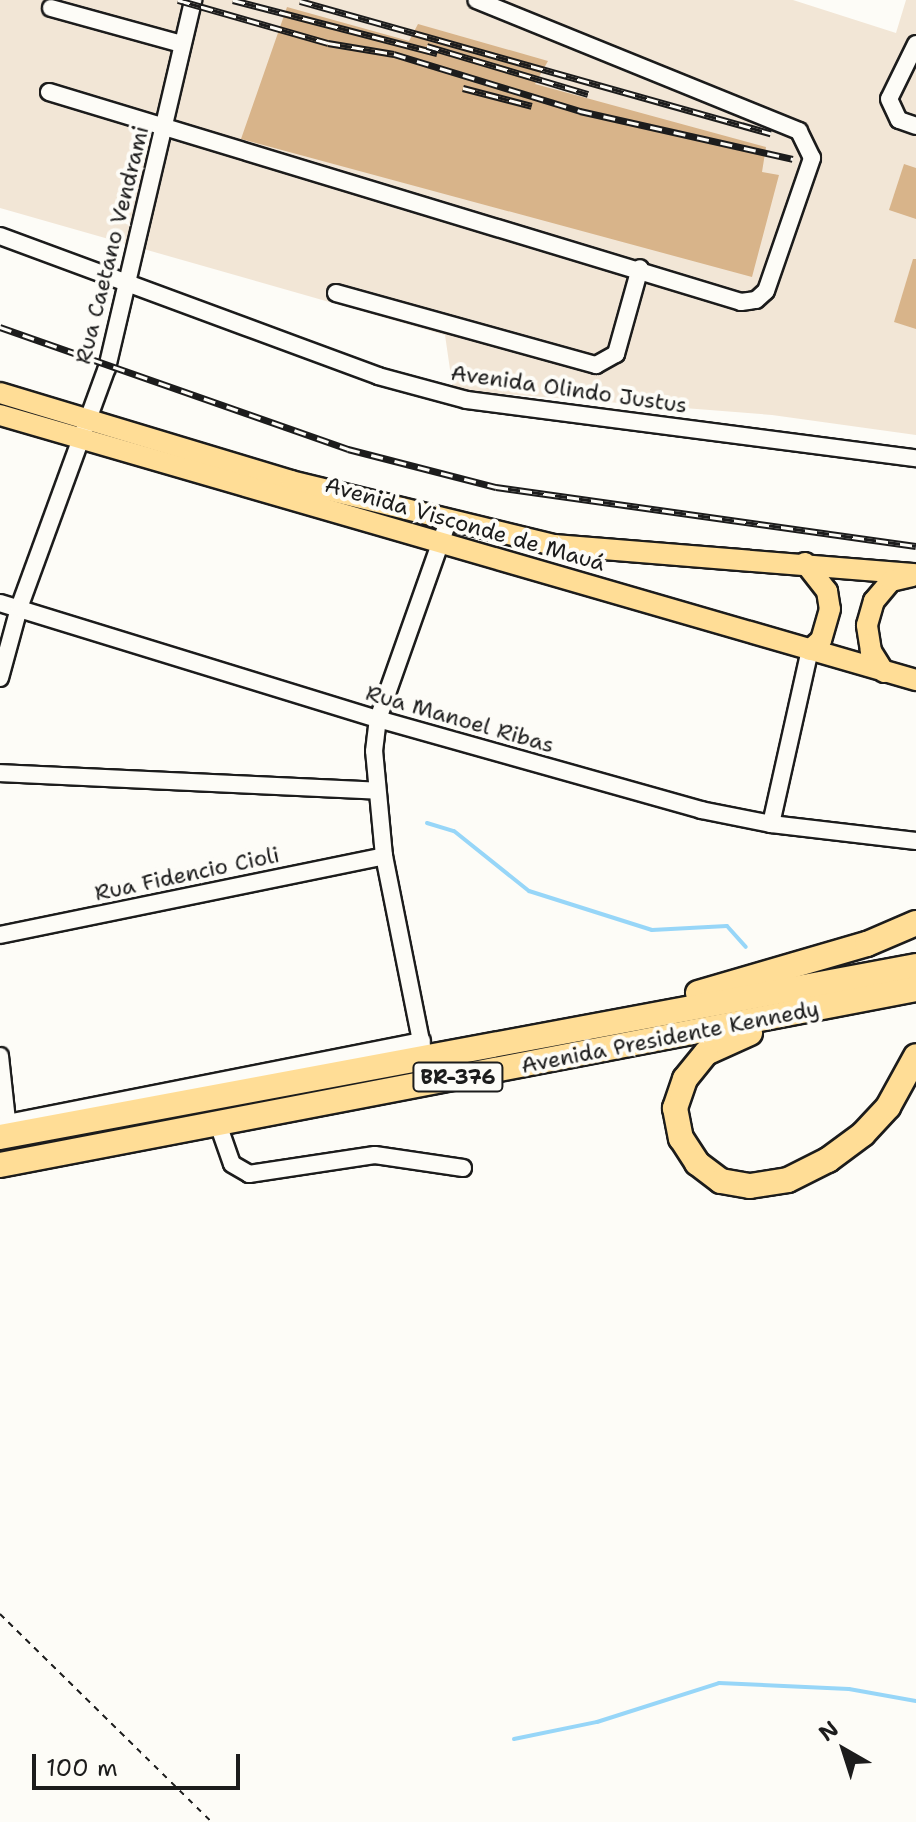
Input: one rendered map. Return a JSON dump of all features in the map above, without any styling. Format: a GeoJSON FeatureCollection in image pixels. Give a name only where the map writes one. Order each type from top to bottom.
{"type":"FeatureCollection","features":[{"type":"Feature","properties":{"kind":"highway"},"geometry":{"type":"LineString","coordinates":[[500,1045],[867,944],[916,923]]}},
{"type":"Feature","properties":{"kind":"highway","name":"Avenida Presidente Kennedy"},"geometry":{"type":"LineString","coordinates":[[5,1132],[424,1051],[500,1045],[916,966]]}},
{"type":"Feature","properties":{"kind":"highway","name":"Avenida Presidente Kennedy"},"geometry":{"type":"LineString","coordinates":[[0,1165],[916,989]]}},
{"type":"Feature","properties":{"kind":"highway"},"geometry":{"type":"LineString","coordinates":[[860,1001],[727,1039],[706,1053],[685,1079],[675,1108],[681,1138],[697,1163],[721,1181],[750,1186],[788,1180],[828,1160],[888,1107],[916,1056]]}},
{"type":"Feature","properties":{"kind":"main road","name":"Avenida Visconde de Mauá"},"geometry":{"type":"LineString","coordinates":[[0,393],[82,428],[442,542],[916,680]]}},
{"type":"Feature","properties":{"kind":"main road","name":"Avenida Visconde de Mauá"},"geometry":{"type":"LineString","coordinates":[[0,415],[82,428],[554,545],[805,563],[916,575]]}},
{"type":"Feature","properties":{"kind":"main road"},"geometry":{"type":"LineString","coordinates":[[805,563],[827,591],[830,609],[828,627],[810,650]]}},
{"type":"Feature","properties":{"kind":"main road"},"geometry":{"type":"LineString","coordinates":[[884,672],[869,638],[874,601],[891,581],[916,575]]}},
{"type":"Feature","properties":{"kind":"street","name":"Rua Caetano Vendrami"},"geometry":{"type":"LineString","coordinates":[[0,678],[19,608],[82,428],[107,368],[193,0]]}},
{"type":"Feature","properties":{"kind":"street"},"geometry":{"type":"LineString","coordinates":[[49,92],[640,268],[741,302],[756,300],[766,291],[812,158],[807,142],[799,131],[477,0]]}},
{"type":"Feature","properties":{"kind":"street"},"geometry":{"type":"LineString","coordinates":[[51,8],[182,44]]}},
{"type":"Feature","properties":{"kind":"street"},"geometry":{"type":"LineString","coordinates":[[916,44],[889,99],[899,120],[916,126]]}},
{"type":"Feature","properties":{"kind":"street","name":"Avenida Olindo Justus"},"geometry":{"type":"LineString","coordinates":[[0,236],[378,376],[467,400],[916,458]]}},
{"type":"Feature","properties":{"kind":"street"},"geometry":{"type":"LineString","coordinates":[[336,293],[596,365],[616,354],[640,268]]}},
{"type":"Feature","properties":{"kind":"street"},"geometry":{"type":"LineString","coordinates":[[424,1051],[384,856],[376,791],[378,719],[448,521]]}},
{"type":"Feature","properties":{"kind":"street","name":"Rua Manoel Ribas"},"geometry":{"type":"LineString","coordinates":[[0,603],[378,719],[771,824],[916,841]]}},
{"type":"Feature","properties":{"kind":"street"},"geometry":{"type":"LineString","coordinates":[[771,824],[810,650]]}},
{"type":"Feature","properties":{"kind":"street"},"geometry":{"type":"LineString","coordinates":[[0,773],[376,791]]}},
{"type":"Feature","properties":{"kind":"street","name":"Rua Fidencio Cioli"},"geometry":{"type":"LineString","coordinates":[[0,935],[384,856]]}},
{"type":"Feature","properties":{"kind":"street"},"geometry":{"type":"LineString","coordinates":[[0,1056],[5,1132]]}},
{"type":"Feature","properties":{"kind":"street"},"geometry":{"type":"LineString","coordinates":[[218,1124],[232,1164],[249,1174],[375,1155],[463,1168]]}},
{"type":"Feature","properties":{"kind":"path"},"geometry":{"type":"LineString","coordinates":[[0,1614],[212,1822]]}},
{"type":"Feature","properties":{"kind":"shaded area"},"geometry":{"type":"Polygon","coordinates":[[[0,0],[793,0],[896,33],[906,0],[916,0],[916,435],[772,415],[453,390],[445,335],[0,208],[0,0]]]}},
{"type":"Feature","properties":{"kind":"building"},"geometry":{"type":"Polygon","coordinates":[[[287,7],[409,41],[418,24],[548,61],[535,84],[766,147],[762,172],[779,175],[752,277],[241,139],[287,7]]]}},
{"type":"Feature","properties":{"kind":"building"},"geometry":{"type":"Polygon","coordinates":[[[904,164],[916,168],[916,219],[889,210],[904,164]]]}},
{"type":"Feature","properties":{"kind":"building"},"geometry":{"type":"Polygon","coordinates":[[[913,259],[916,259],[916,329],[894,322],[913,259]]]}},
{"type":"Feature","properties":{"kind":"waterway"},"geometry":{"type":"LineString","coordinates":[[427,823],[454,831],[529,891],[652,930],[727,926],[746,947]]}},
{"type":"Feature","properties":{"kind":"waterway"},"geometry":{"type":"LineString","coordinates":[[514,1739],[597,1722],[719,1683],[849,1689],[916,1701]]}},
{"type":"Feature","properties":{"kind":"railway"},"geometry":{"type":"LineString","coordinates":[[178,0],[328,43],[394,54],[580,111],[793,159]]}},
{"type":"Feature","properties":{"kind":"railway"},"geometry":{"type":"LineString","coordinates":[[233,0],[437,53]]}},
{"type":"Feature","properties":{"kind":"railway"},"geometry":{"type":"LineString","coordinates":[[300,1],[771,133]]}},
{"type":"Feature","properties":{"kind":"railway"},"geometry":{"type":"LineString","coordinates":[[427,46],[588,94]]}},
{"type":"Feature","properties":{"kind":"railway"},"geometry":{"type":"LineString","coordinates":[[463,88],[532,106]]}},
{"type":"Feature","properties":{"kind":"railway"},"geometry":{"type":"LineString","coordinates":[[0,327],[348,449],[496,487],[916,546]]}}]}
